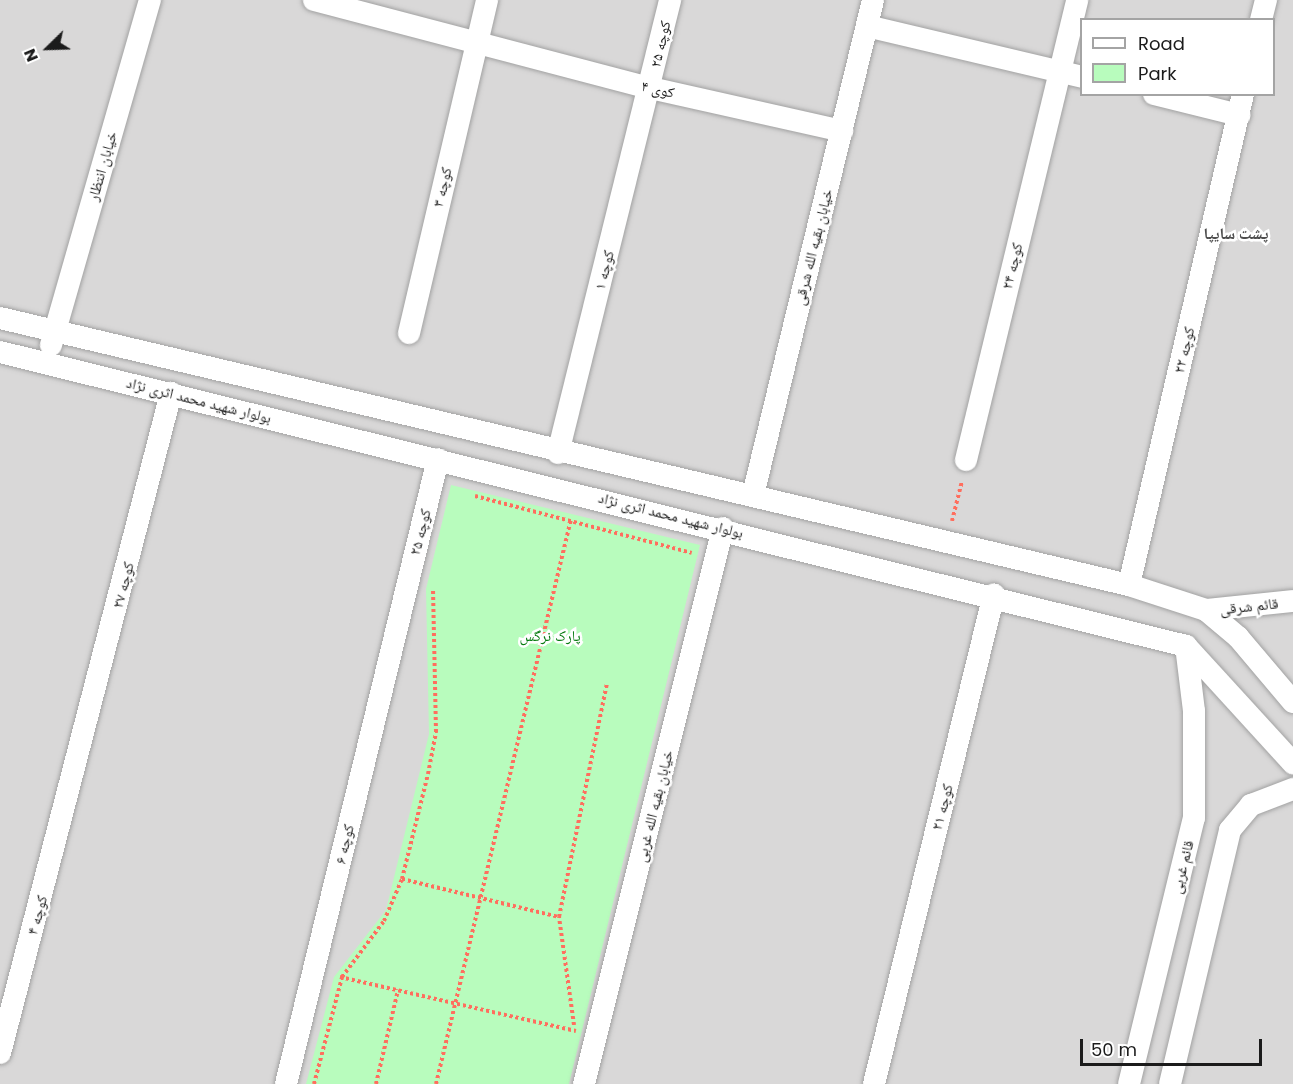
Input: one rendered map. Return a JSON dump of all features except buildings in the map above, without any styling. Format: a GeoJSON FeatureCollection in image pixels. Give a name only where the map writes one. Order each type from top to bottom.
{"type":"FeatureCollection","features":[{"type":"Feature","properties":{"kind":"street","name":"خیابان انتظار"},"geometry":{"type":"LineString","coordinates":[[47,363],[150,0]]}},
{"type":"Feature","properties":{"kind":"street","name":"کوی ۴"},"geometry":{"type":"LineString","coordinates":[[314,0],[376,8],[476,41],[650,88],[842,131]]}},
{"type":"Feature","properties":{"kind":"street"},"geometry":{"type":"LineString","coordinates":[[476,41],[487,0]]}},
{"type":"Feature","properties":{"kind":"street","name":"کوچه ۲۵"},"geometry":{"type":"LineString","coordinates":[[650,88],[670,0]]}},
{"type":"Feature","properties":{"kind":"street","name":"خیابان بقیه الله شرقی"},"geometry":{"type":"LineString","coordinates":[[753,495],[873,0]]}},
{"type":"Feature","properties":{"kind":"street"},"geometry":{"type":"LineString","coordinates":[[1058,71],[1077,0]]}},
{"type":"Feature","properties":{"kind":"street"},"geometry":{"type":"LineString","coordinates":[[1262,18],[1266,0]]}},
{"type":"Feature","properties":{"kind":"street"},"geometry":{"type":"LineString","coordinates":[[867,26],[1080,76]]}},
{"type":"Feature","properties":{"kind":"street","name":"کوچه ۳"},"geometry":{"type":"LineString","coordinates":[[409,333],[476,41]]}},
{"type":"Feature","properties":{"kind":"street","name":"کوچه ۲۴"},"geometry":{"type":"LineString","coordinates":[[966,460],[1058,71]]}},
{"type":"Feature","properties":{"kind":"street","name":"کوچه ۱"},"geometry":{"type":"LineString","coordinates":[[558,453],[650,88]]}},
{"type":"Feature","properties":{"kind":"street"},"geometry":{"type":"LineString","coordinates":[[1170,96],[1241,105]]}},
{"type":"Feature","properties":{"kind":"street","name":"کوچه ۲۲"},"geometry":{"type":"LineString","coordinates":[[1129,585],[1241,105]]}},
{"type":"Feature","properties":{"kind":"street"},"geometry":{"type":"LineString","coordinates":[[0,318],[713,490],[753,495],[1129,585],[1206,610],[1238,638],[1293,702]]}},
{"type":"Feature","properties":{"kind":"street","name":"بولوار شهید محمد اثری نژاد"},"geometry":{"type":"LineString","coordinates":[[2,358],[47,363],[171,393],[994,594],[1186,646]]}},
{"type":"Feature","properties":{"kind":"street","name":"کوچه ۲۷"},"geometry":{"type":"LineString","coordinates":[[75,776],[171,393]]}},
{"type":"Feature","properties":{"kind":"street","name":"کوچه ۲۵"},"geometry":{"type":"LineString","coordinates":[[402,605],[438,459]]}},
{"type":"Feature","properties":{"kind":"street","name":"خیابان بقیه الله غربی"},"geometry":{"type":"LineString","coordinates":[[584,1084],[723,528]]}},
{"type":"Feature","properties":{"kind":"street","name":"کوچه ۲۱"},"geometry":{"type":"LineString","coordinates":[[874,1084],[994,594]]}},
{"type":"Feature","properties":{"kind":"street","name":"قائم شرقی"},"geometry":{"type":"LineString","coordinates":[[1206,610],[1293,601]]}},
{"type":"Feature","properties":{"kind":"street","name":"کوچه ۶"},"geometry":{"type":"LineString","coordinates":[[285,1084],[402,605]]}},
{"type":"Feature","properties":{"kind":"street"},"geometry":{"type":"LineString","coordinates":[[1186,646],[1293,763]]}},
{"type":"Feature","properties":{"kind":"street","name":"قائم غربی"},"geometry":{"type":"LineString","coordinates":[[1129,1084],[1194,818],[1194,711],[1186,646]]}},
{"type":"Feature","properties":{"kind":"street","name":"کوچه ۴"},"geometry":{"type":"LineString","coordinates":[[0,1053],[75,776]]}},
{"type":"Feature","properties":{"kind":"street"},"geometry":{"type":"LineString","coordinates":[[1170,1084],[1230,830],[1251,805],[1293,789]]}},
{"type":"Feature","properties":{"kind":"street"},"geometry":{"type":"LineString","coordinates":[[1194,818],[1230,830]]}},
{"type":"Feature","properties":{"kind":"path"},"geometry":{"type":"LineString","coordinates":[[948,542],[966,460]]}},
{"type":"Feature","properties":{"kind":"path"},"geometry":{"type":"LineString","coordinates":[[436,1084],[577,493]]}},
{"type":"Feature","properties":{"kind":"path"},"geometry":{"type":"LineString","coordinates":[[468,494],[692,553]]}},
{"type":"Feature","properties":{"kind":"path"},"geometry":{"type":"LineString","coordinates":[[314,1084],[342,977],[384,921],[402,879],[436,732],[435,578]]}},
{"type":"Feature","properties":{"kind":"path"},"geometry":{"type":"LineString","coordinates":[[572,1041],[574,1030],[559,917],[607,684]]}},
{"type":"Feature","properties":{"kind":"path"},"geometry":{"type":"LineString","coordinates":[[402,879],[559,917]]}},
{"type":"Feature","properties":{"kind":"path"},"geometry":{"type":"LineString","coordinates":[[313,971],[597,1035]]}},
{"type":"Feature","properties":{"kind":"path"},"geometry":{"type":"LineString","coordinates":[[376,1084],[398,990]]}},
{"type":"Feature","properties":{"kind":"shaded area"},"geometry":{"type":"Polygon","coordinates":[[[0,0],[1293,0],[1293,1084],[0,1084],[0,0]]]}},
{"type":"Feature","properties":{"kind":"green space","name":"پارک نرگس"},"geometry":{"type":"Polygon","coordinates":[[[451,485],[700,545],[569,1084],[306,1084],[334,977],[386,910],[429,734],[426,589],[451,485]]]}},
{"type":"Feature","properties":{"kind":"district","name":"پشت سایپا"},"geometry":{"type":"Point","coordinates":[1236,234]}}]}
